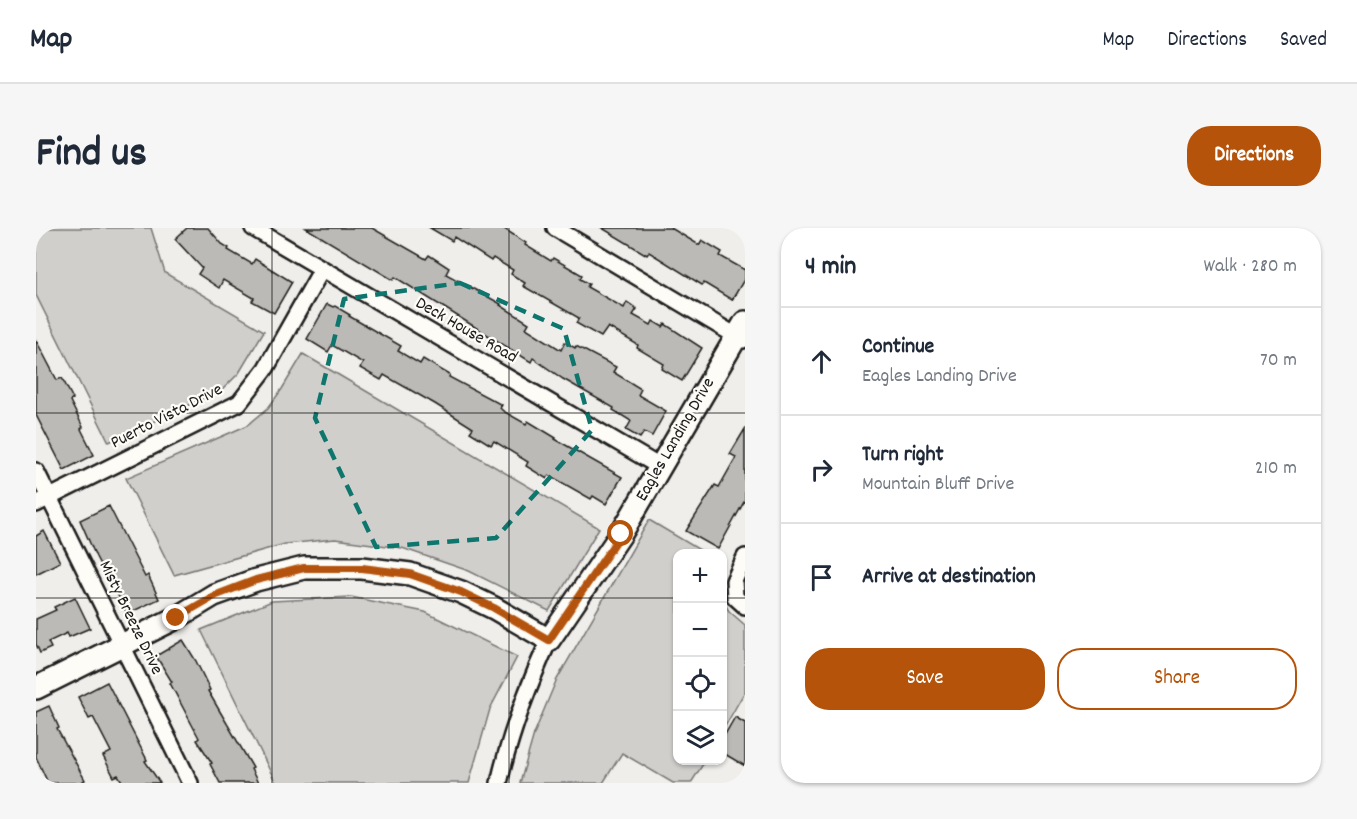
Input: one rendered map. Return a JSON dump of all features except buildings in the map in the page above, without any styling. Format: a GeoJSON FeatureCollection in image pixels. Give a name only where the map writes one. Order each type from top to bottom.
{"type":"FeatureCollection","features":[{"type":"Feature","properties":{"kind":"street","name":"Deck House Road"},"geometry":{"type":"LineString","coordinates":[[253,228],[660,467]]}},
{"type":"Feature","properties":{"kind":"street"},"geometry":{"type":"LineString","coordinates":[[555,228],[742,333]]}},
{"type":"Feature","properties":{"kind":"street","name":"Puerto Vista Drive"},"geometry":{"type":"LineString","coordinates":[[43,501],[239,403],[266,368],[322,269]]}},
{"type":"Feature","properties":{"kind":"street","name":"Eagles Landing Drive"},"geometry":{"type":"LineString","coordinates":[[500,783],[521,706],[549,640],[621,534],[742,333]]}},
{"type":"Feature","properties":{"kind":"street","name":"Misty Breeze Drive"},"geometry":{"type":"LineString","coordinates":[[36,471],[43,501],[121,646],[190,783]]}},
{"type":"Feature","properties":{"kind":"street"},"geometry":{"type":"LineString","coordinates":[[745,557],[734,581],[735,597],[745,606]]}},
{"type":"Feature","properties":{"kind":"street"},"geometry":{"type":"LineString","coordinates":[[36,688],[214,596],[256,580],[304,568],[362,568],[410,574],[461,592],[549,640]]}},
{"type":"Feature","properties":{"kind":"highlighted area"},"geometry":{"type":"Polygon","coordinates":[[[460,283],[564,329],[592,430],[496,538],[376,547],[315,418],[344,299],[460,283]]]}},
{"type":"Feature","properties":{"kind":"shaded area"},"geometry":{"type":"Polygon","coordinates":[[[36,228],[151,228],[165,273],[264,331],[239,373],[222,390],[109,442],[36,295],[36,228]]]}},
{"type":"Feature","properties":{"kind":"shaded area"},"geometry":{"type":"Polygon","coordinates":[[[303,354],[599,528],[549,611],[469,571],[402,548],[335,539],[285,544],[174,575],[126,478],[248,425],[268,408],[303,354]]]}},
{"type":"Feature","properties":{"kind":"shaded area"},"geometry":{"type":"Polygon","coordinates":[[[649,520],[698,549],[673,549],[673,765],[702,765],[691,783],[673,783],[622,753],[603,783],[520,783],[534,734],[556,681],[649,520]]]}},
{"type":"Feature","properties":{"kind":"shaded area"},"geometry":{"type":"Polygon","coordinates":[[[351,597],[425,612],[517,657],[490,709],[469,783],[276,783],[201,630],[272,601],[351,597]]]}},
{"type":"Feature","properties":{"kind":"shaded area"},"geometry":{"type":"Polygon","coordinates":[[[727,608],[745,625],[745,691],[727,723],[727,608]]]}},
{"type":"Feature","properties":{"kind":"route"},"geometry":{"type":"LineString","coordinates":[[176,618],[214,596],[256,580],[304,568],[362,568],[410,574],[461,592],[549,640],[621,534]]}}]}
